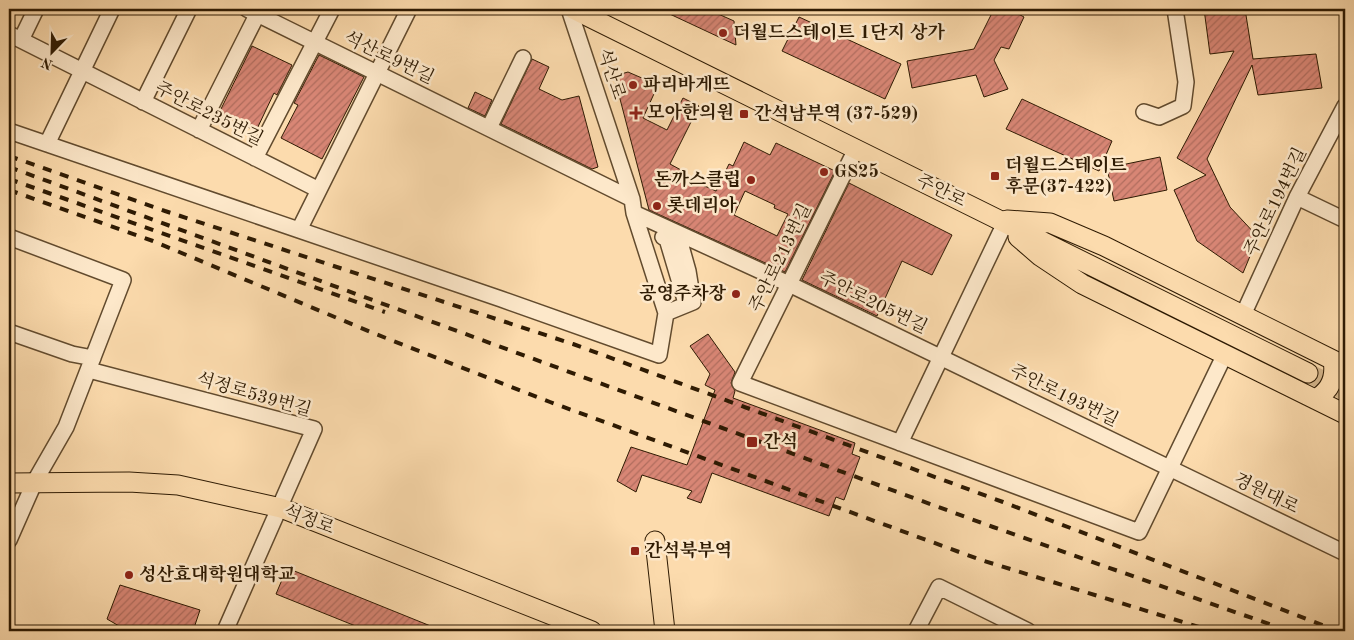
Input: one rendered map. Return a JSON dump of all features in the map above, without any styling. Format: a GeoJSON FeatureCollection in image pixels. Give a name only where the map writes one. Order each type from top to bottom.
{"type":"FeatureCollection","features":[{"type":"Feature","properties":{"kind":"main road","name":"주안로"},"geometry":{"type":"LineString","coordinates":[[573,9],[1308,373]]}},
{"type":"Feature","properties":{"kind":"main road"},"geometry":{"type":"LineString","coordinates":[[1001,222],[1050,223],[1104,246],[1339,363],[1328,389],[1314,399]]}},
{"type":"Feature","properties":{"kind":"main road"},"geometry":{"type":"LineString","coordinates":[[1001,222],[1040,256],[1082,284],[1345,414]]}},
{"type":"Feature","properties":{"kind":"main road","name":"석정로"},"geometry":{"type":"LineString","coordinates":[[9,483],[35,481],[129,482],[178,485],[281,508],[592,631]]}},
{"type":"Feature","properties":{"kind":"main road"},"geometry":{"type":"LineString","coordinates":[[655,541],[665,631]]}},
{"type":"Feature","properties":{"kind":"street"},"geometry":{"type":"LineString","coordinates":[[15,37],[36,9]]}},
{"type":"Feature","properties":{"kind":"street"},"geometry":{"type":"LineString","coordinates":[[47,144],[112,9]]}},
{"type":"Feature","properties":{"kind":"street"},"geometry":{"type":"LineString","coordinates":[[143,102],[189,9]]}},
{"type":"Feature","properties":{"kind":"street"},"geometry":{"type":"LineString","coordinates":[[255,158],[332,9]]}},
{"type":"Feature","properties":{"kind":"street"},"geometry":{"type":"LineString","coordinates":[[299,230],[409,9]]}},
{"type":"Feature","properties":{"kind":"street","name":"석산로"},"geometry":{"type":"LineString","coordinates":[[569,9],[666,313]]}},
{"type":"Feature","properties":{"kind":"street"},"geometry":{"type":"LineString","coordinates":[[1144,112],[1159,117],[1183,106],[1186,82],[1175,9]]}},
{"type":"Feature","properties":{"kind":"street"},"geometry":{"type":"LineString","coordinates":[[199,130],[255,10]]}},
{"type":"Feature","properties":{"kind":"street","name":"석산로9번길"},"geometry":{"type":"LineString","coordinates":[[255,10],[315,43],[489,128],[634,212]]}},
{"type":"Feature","properties":{"kind":"street","name":"주안로235번길"},"geometry":{"type":"LineString","coordinates":[[15,37],[319,190]]}},
{"type":"Feature","properties":{"kind":"street"},"geometry":{"type":"LineString","coordinates":[[489,128],[523,58]]}},
{"type":"Feature","properties":{"kind":"street","name":"주안로194번길"},"geometry":{"type":"LineString","coordinates":[[1243,315],[1297,197],[1345,106]]}},
{"type":"Feature","properties":{"kind":"street"},"geometry":{"type":"LineString","coordinates":[[9,131],[659,355],[666,313],[694,302],[681,246],[667,239],[634,212]]}},
{"type":"Feature","properties":{"kind":"street","name":"주안로213번길"},"geometry":{"type":"LineString","coordinates":[[856,149],[740,383],[900,443]]}},
{"type":"Feature","properties":{"kind":"street"},"geometry":{"type":"LineString","coordinates":[[1297,197],[1345,220]]}},
{"type":"Feature","properties":{"kind":"street","name":"주안로205번길"},"geometry":{"type":"LineString","coordinates":[[634,212],[942,357]]}},
{"type":"Feature","properties":{"kind":"street","name":"주안로205번길"},"geometry":{"type":"LineString","coordinates":[[900,443],[942,357],[1001,222]]}},
{"type":"Feature","properties":{"kind":"street"},"geometry":{"type":"LineString","coordinates":[[9,237],[123,280],[66,427],[35,481],[9,540]]}},
{"type":"Feature","properties":{"kind":"street"},"geometry":{"type":"LineString","coordinates":[[9,332],[72,354],[91,364]]}},
{"type":"Feature","properties":{"kind":"street"},"geometry":{"type":"LineString","coordinates":[[900,443],[1139,532],[1224,354]]}},
{"type":"Feature","properties":{"kind":"street","name":"주안로193번길"},"geometry":{"type":"LineString","coordinates":[[942,357],[1170,468]]}},
{"type":"Feature","properties":{"kind":"street","name":"석정로539번길"},"geometry":{"type":"LineString","coordinates":[[91,364],[314,429],[226,631]]}},
{"type":"Feature","properties":{"kind":"street","name":"경원대로"},"geometry":{"type":"LineString","coordinates":[[1170,468],[1345,553]]}},
{"type":"Feature","properties":{"kind":"street"},"geometry":{"type":"LineString","coordinates":[[916,631],[939,587],[1028,631]]}},
{"type":"Feature","properties":{"kind":"building","name":"더월드스테이트 1단지 상가"},"geometry":{"type":"Polygon","coordinates":[[[659,9],[707,9],[734,21],[736,45],[659,9]]]}},
{"type":"Feature","properties":{"kind":"building"},"geometry":{"type":"Polygon","coordinates":[[[994,9],[1009,9],[1024,17],[1009,49],[1001,47],[994,60],[1008,89],[984,97],[976,75],[912,88],[907,61],[974,49],[994,9]]]}},
{"type":"Feature","properties":{"kind":"building"},"geometry":{"type":"Polygon","coordinates":[[[1204,9],[1245,9],[1253,59],[1316,54],[1322,88],[1258,95],[1252,65],[1207,159],[1230,207],[1258,237],[1243,273],[1197,241],[1174,190],[1206,175],[1177,158],[1234,51],[1210,54],[1204,9]]]}},
{"type":"Feature","properties":{"kind":"building"},"geometry":{"type":"Polygon","coordinates":[[[799,17],[901,64],[885,99],[782,51],[799,17]]]}},
{"type":"Feature","properties":{"kind":"building"},"geometry":{"type":"Polygon","coordinates":[[[252,46],[292,65],[277,95],[274,93],[256,131],[219,113],[252,46]]]}},
{"type":"Feature","properties":{"kind":"building"},"geometry":{"type":"Polygon","coordinates":[[[319,55],[364,77],[322,159],[281,138],[298,105],[294,103],[319,55]]]}},
{"type":"Feature","properties":{"kind":"building"},"geometry":{"type":"Polygon","coordinates":[[[532,59],[549,67],[539,89],[562,100],[579,96],[598,167],[592,169],[501,124],[532,59]]]}},
{"type":"Feature","properties":{"kind":"building"},"geometry":{"type":"Polygon","coordinates":[[[628,72],[658,85],[643,118],[667,130],[683,98],[699,106],[670,164],[681,170],[682,176],[716,191],[729,164],[733,166],[744,142],[770,155],[776,143],[835,171],[785,272],[649,210],[614,76],[628,72]],[[745,191],[734,215],[777,236],[788,214],[774,208],[775,205],[745,191]]]}},
{"type":"Feature","properties":{"kind":"building"},"geometry":{"type":"Polygon","coordinates":[[[475,92],[492,100],[485,116],[468,108],[475,92]]]}},
{"type":"Feature","properties":{"kind":"building"},"geometry":{"type":"Polygon","coordinates":[[[1022,99],[1112,141],[1099,171],[1006,129],[1022,99]]]}},
{"type":"Feature","properties":{"kind":"building"},"geometry":{"type":"Polygon","coordinates":[[[1160,157],[1167,190],[1114,201],[1107,168],[1160,157]]]}},
{"type":"Feature","properties":{"kind":"building"},"geometry":{"type":"Polygon","coordinates":[[[849,183],[952,235],[932,275],[902,261],[877,316],[802,280],[849,183]]]}},
{"type":"Feature","properties":{"kind":"building"},"geometry":{"type":"Polygon","coordinates":[[[708,334],[735,372],[731,383],[735,391],[733,398],[855,443],[852,454],[860,457],[844,500],[836,497],[829,516],[712,473],[701,503],[687,498],[692,491],[642,475],[636,492],[617,481],[631,447],[687,465],[715,390],[705,385],[710,374],[690,346],[708,334]]]}},
{"type":"Feature","properties":{"kind":"building"},"geometry":{"type":"Polygon","coordinates":[[[287,568],[443,631],[368,631],[276,594],[287,568]]]}},
{"type":"Feature","properties":{"kind":"building"},"geometry":{"type":"Polygon","coordinates":[[[120,585],[200,610],[193,631],[118,631],[119,626],[107,619],[120,585]]]}},
{"type":"Feature","properties":{"kind":"tunnel"},"geometry":{"type":"LineString","coordinates":[[1308,373],[1345,391]]}},
{"type":"Feature","properties":{"kind":"railway"},"geometry":{"type":"LineString","coordinates":[[9,156],[165,211],[573,344],[1003,502],[1338,631]]}},
{"type":"Feature","properties":{"kind":"railway"},"geometry":{"type":"LineString","coordinates":[[9,167],[993,527],[1289,631]]}},
{"type":"Feature","properties":{"kind":"railway"},"geometry":{"type":"LineString","coordinates":[[9,179],[385,312]]}},
{"type":"Feature","properties":{"kind":"railway"},"geometry":{"type":"LineString","coordinates":[[9,190],[153,241],[373,333],[550,402],[981,560],[1212,631]]}},
{"type":"Feature","properties":{"kind":"place","name":"더월드스테이트 1단지 상가"},"geometry":{"type":"Point","coordinates":[723,33]}},
{"type":"Feature","properties":{"kind":"place","name":"파리바게뜨"},"geometry":{"type":"Point","coordinates":[633,85]}},
{"type":"Feature","properties":{"kind":"place","name":"모아한의원"},"geometry":{"type":"Point","coordinates":[636,113]}},
{"type":"Feature","properties":{"kind":"place","name":"간석남부역 (37-529)"},"geometry":{"type":"Point","coordinates":[744,114]}},
{"type":"Feature","properties":{"kind":"place","name":"GS25"},"geometry":{"type":"Point","coordinates":[824,172]}},
{"type":"Feature","properties":{"kind":"place","name":"더월드스테이트 후문(37-422)"},"geometry":{"type":"Point","coordinates":[995,176]}},
{"type":"Feature","properties":{"kind":"place","name":"돈까스클럽"},"geometry":{"type":"Point","coordinates":[751,180]}},
{"type":"Feature","properties":{"kind":"place","name":"롯데리아"},"geometry":{"type":"Point","coordinates":[657,206]}},
{"type":"Feature","properties":{"kind":"place","name":"공영주차장"},"geometry":{"type":"Point","coordinates":[736,294]}},
{"type":"Feature","properties":{"kind":"place","name":"간석"},"geometry":{"type":"Point","coordinates":[752,442]}},
{"type":"Feature","properties":{"kind":"place","name":"간석북부역"},"geometry":{"type":"Point","coordinates":[635,551]}},
{"type":"Feature","properties":{"kind":"place","name":"성산효대학원대학교"},"geometry":{"type":"Point","coordinates":[129,575]}}]}
